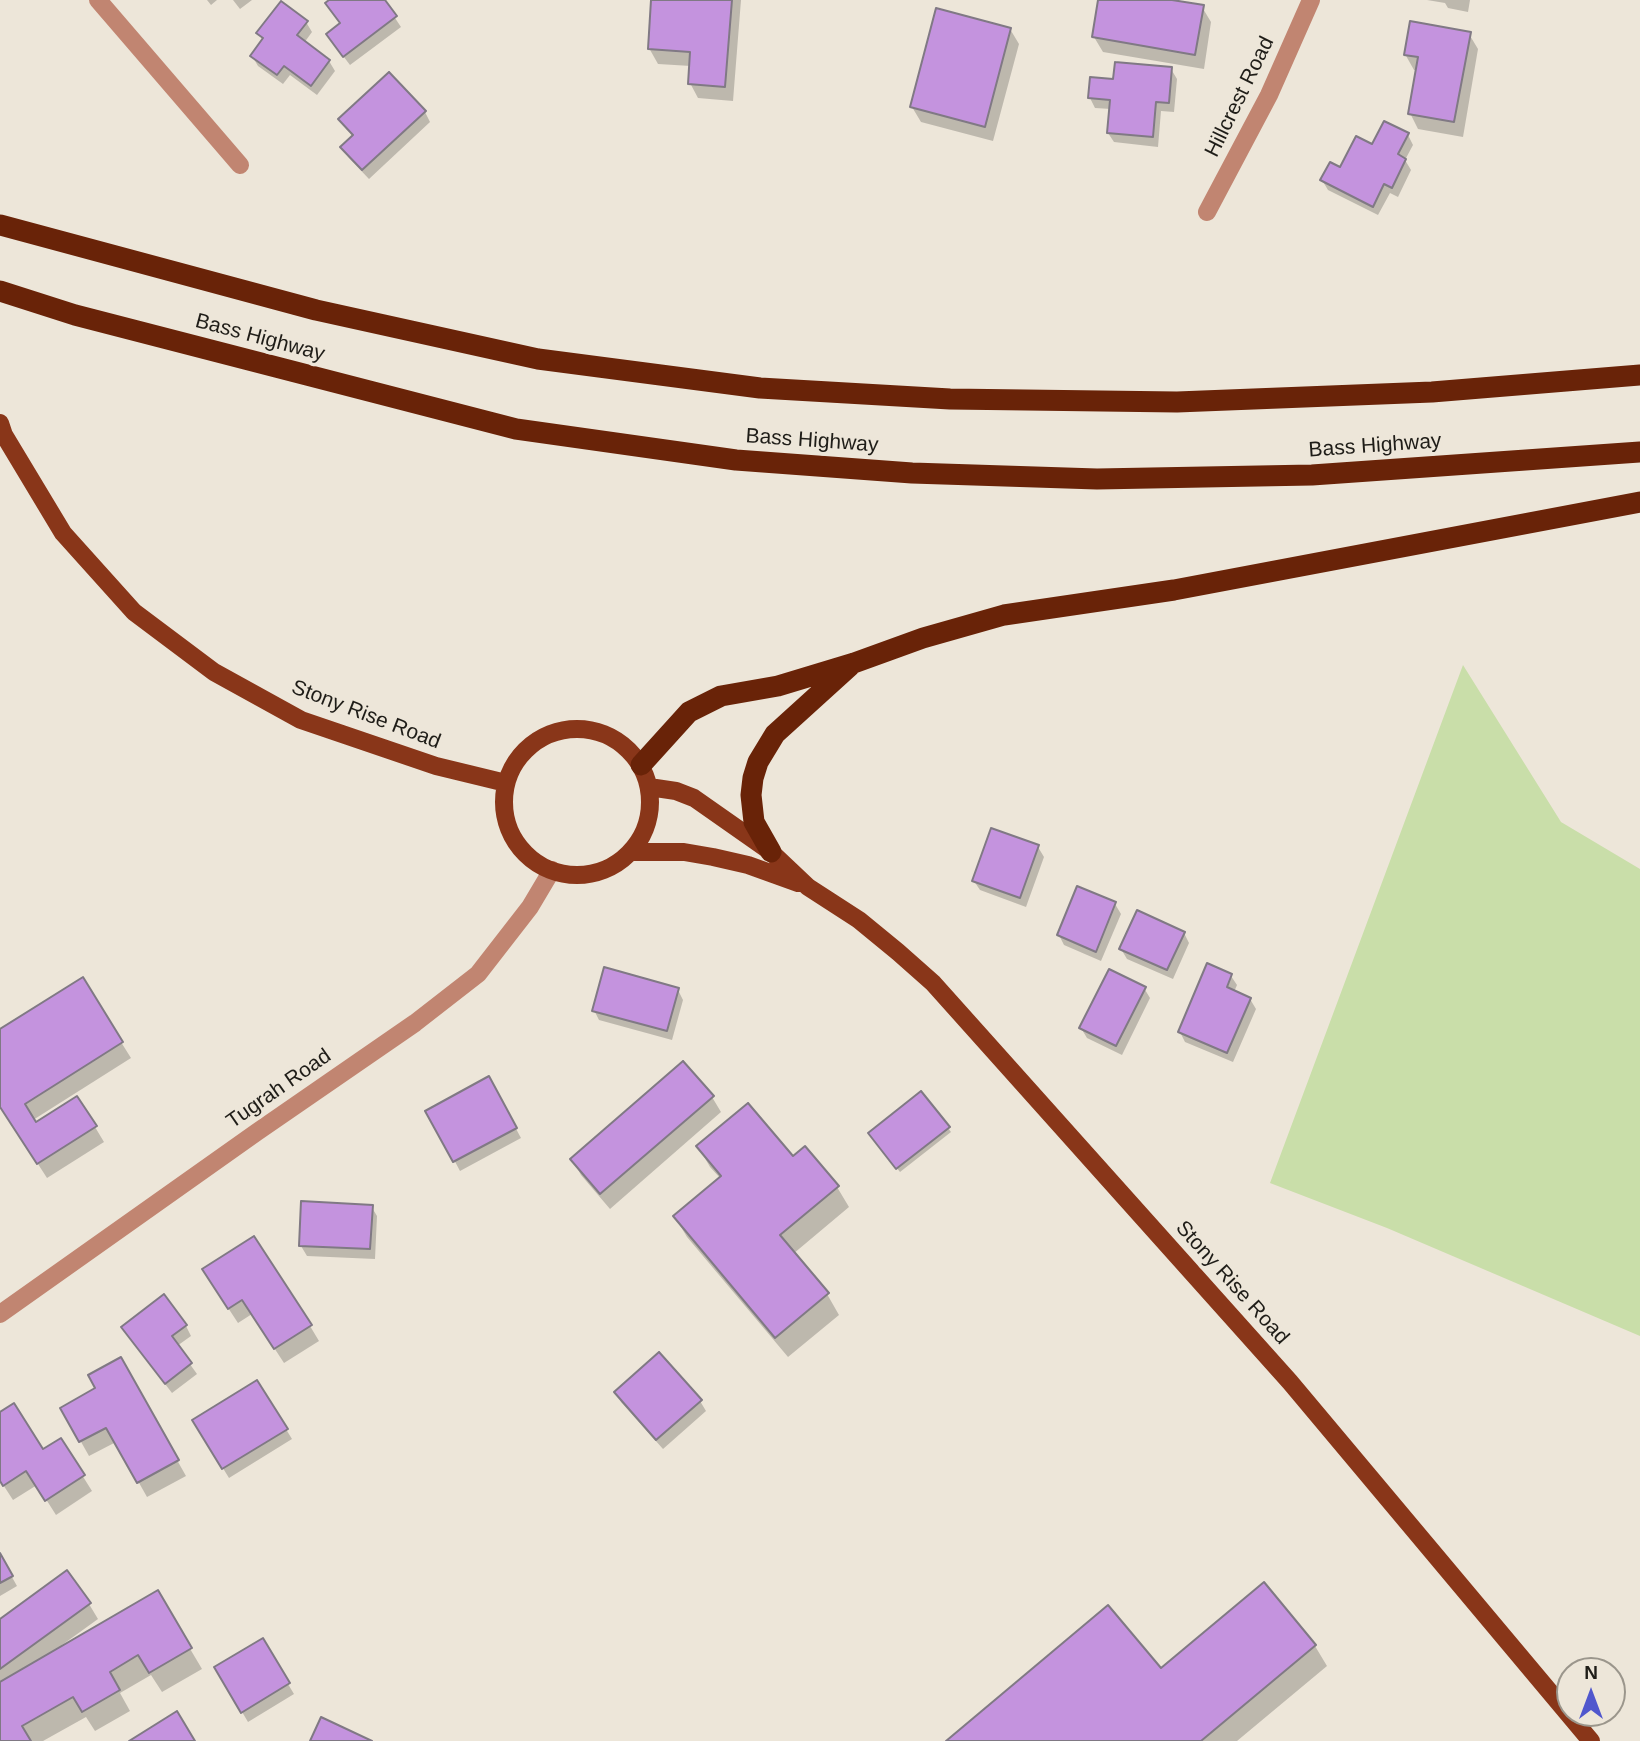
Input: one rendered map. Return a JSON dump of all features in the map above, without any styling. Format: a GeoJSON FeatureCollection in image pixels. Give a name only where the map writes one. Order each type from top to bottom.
{"type":"FeatureCollection","features":[{"type":"Feature","properties":{"kind":"highway","name":"Bass Highway"},"geometry":{"type":"LineString","coordinates":[[7,227],[316,310],[538,359],[760,388],[950,399],[1177,401],[1432,392],[1640,375]]}},
{"type":"Feature","properties":{"kind":"highway","name":"Bass Highway"},"geometry":{"type":"LineString","coordinates":[[0,291],[75,314],[516,429],[736,460],[912,473],[1097,480],[1311,475],[1640,452]]}},
{"type":"Feature","properties":{"kind":"highway"},"geometry":{"type":"LineString","coordinates":[[641,765],[689,712],[721,696],[778,686],[923,638],[1003,615],[1174,590],[1640,502]]}},
{"type":"Feature","properties":{"kind":"highway"},"geometry":{"type":"LineString","coordinates":[[771,852],[754,822],[751,795],[758,762],[775,734],[854,663]]}},
{"type":"Feature","properties":{"kind":"main road","name":"Stony Rise Road"},"geometry":{"type":"LineString","coordinates":[[0,423],[62,533],[134,612],[214,672],[301,720],[436,766],[506,783]]}},
{"type":"Feature","properties":{"kind":"main road"},"geometry":{"type":"LineString","coordinates":[[574,728],[600,732],[624,745],[641,765],[649,787],[650,811],[637,843],[630,852],[613,865],[594,873],[573,875],[541,866],[522,851],[505,819],[506,783],[517,759],[536,740],[548,734],[574,728]]}},
{"type":"Feature","properties":{"kind":"main road","name":"Stony Rise Road"},"geometry":{"type":"LineString","coordinates":[[649,787],[676,791],[694,798],[771,852],[807,887]]}},
{"type":"Feature","properties":{"kind":"main road","name":"Stony Rise Road"},"geometry":{"type":"LineString","coordinates":[[630,852],[684,852],[713,856],[761,869],[807,887],[859,920],[933,983],[1281,1371],[1591,1741]]}},
{"type":"Feature","properties":{"kind":"street"},"geometry":{"type":"LineString","coordinates":[[98,0],[240,165]]}},
{"type":"Feature","properties":{"kind":"street","name":"Hillcrest Road"},"geometry":{"type":"LineString","coordinates":[[1207,212],[1269,95],[1311,0]]}},
{"type":"Feature","properties":{"kind":"street","name":"Tugrah Road"},"geometry":{"type":"LineString","coordinates":[[0,1314],[415,1023],[478,974],[530,907],[552,870]]}},
{"type":"Feature","properties":{"kind":"green space"},"geometry":{"type":"Polygon","coordinates":[[[1463,665],[1561,822],[1640,869],[1640,1336],[1387,1228],[1270,1183],[1463,665]]]}},
{"type":"Feature","properties":{"kind":"building"},"geometry":{"type":"Polygon","coordinates":[[[329,0],[385,0],[397,16],[343,57],[326,34],[340,23],[325,3],[329,0]]]}},
{"type":"Feature","properties":{"kind":"building"},"geometry":{"type":"Polygon","coordinates":[[[651,0],[732,0],[725,87],[688,84],[690,52],[648,49],[651,0]]]}},
{"type":"Feature","properties":{"kind":"building"},"geometry":{"type":"Polygon","coordinates":[[[1098,0],[1172,0],[1204,5],[1195,55],[1092,37],[1098,0]]]}},
{"type":"Feature","properties":{"kind":"building"},"geometry":{"type":"Polygon","coordinates":[[[281,1],[308,21],[297,35],[330,60],[311,86],[284,66],[277,75],[250,56],[263,38],[256,33],[281,1]]]}},
{"type":"Feature","properties":{"kind":"building"},"geometry":{"type":"Polygon","coordinates":[[[936,8],[1011,28],[985,127],[910,107],[936,8]]]}},
{"type":"Feature","properties":{"kind":"building"},"geometry":{"type":"Polygon","coordinates":[[[1410,21],[1471,32],[1454,122],[1408,114],[1418,57],[1404,55],[1410,21]]]}},
{"type":"Feature","properties":{"kind":"building"},"geometry":{"type":"Polygon","coordinates":[[[1115,62],[1172,67],[1169,103],[1156,102],[1153,137],[1107,133],[1110,100],[1088,98],[1090,77],[1113,79],[1115,62]]]}},
{"type":"Feature","properties":{"kind":"building"},"geometry":{"type":"Polygon","coordinates":[[[389,72],[426,111],[362,170],[340,147],[353,135],[338,119],[389,72]]]}},
{"type":"Feature","properties":{"kind":"building"},"geometry":{"type":"Polygon","coordinates":[[[1384,121],[1409,133],[1398,154],[1406,159],[1392,188],[1384,184],[1373,207],[1320,180],[1330,162],[1340,167],[1356,136],[1372,144],[1384,121]]]}},
{"type":"Feature","properties":{"kind":"building"},"geometry":{"type":"Polygon","coordinates":[[[991,828],[1039,845],[1020,898],[972,881],[991,828]]]}},
{"type":"Feature","properties":{"kind":"building"},"geometry":{"type":"Polygon","coordinates":[[[1077,886],[1116,902],[1096,952],[1057,935],[1077,886]]]}},
{"type":"Feature","properties":{"kind":"building"},"geometry":{"type":"Polygon","coordinates":[[[1137,910],[1185,932],[1167,970],[1119,949],[1137,910]]]}},
{"type":"Feature","properties":{"kind":"building"},"geometry":{"type":"Polygon","coordinates":[[[1207,963],[1232,974],[1227,987],[1251,998],[1227,1053],[1178,1032],[1207,963]]]}},
{"type":"Feature","properties":{"kind":"building"},"geometry":{"type":"Polygon","coordinates":[[[604,967],[679,988],[667,1031],[592,1011],[604,967]]]}},
{"type":"Feature","properties":{"kind":"building"},"geometry":{"type":"Polygon","coordinates":[[[1109,969],[1146,987],[1116,1046],[1079,1028],[1109,969]]]}},
{"type":"Feature","properties":{"kind":"building"},"geometry":{"type":"Polygon","coordinates":[[[83,977],[123,1042],[25,1104],[36,1122],[77,1096],[97,1126],[37,1164],[0,1107],[0,1029],[83,977]]]}},
{"type":"Feature","properties":{"kind":"building"},"geometry":{"type":"Polygon","coordinates":[[[683,1061],[714,1096],[600,1194],[570,1159],[683,1061]]]}},
{"type":"Feature","properties":{"kind":"building"},"geometry":{"type":"Polygon","coordinates":[[[489,1076],[517,1128],[453,1162],[425,1111],[489,1076]]]}},
{"type":"Feature","properties":{"kind":"building"},"geometry":{"type":"Polygon","coordinates":[[[921,1091],[950,1127],[896,1169],[868,1133],[921,1091]]]}},
{"type":"Feature","properties":{"kind":"building"},"geometry":{"type":"Polygon","coordinates":[[[748,1103],[793,1156],[805,1146],[839,1186],[780,1235],[829,1293],[775,1338],[673,1216],[721,1176],[696,1146],[748,1103]]]}},
{"type":"Feature","properties":{"kind":"building"},"geometry":{"type":"Polygon","coordinates":[[[301,1201],[373,1205],[370,1249],[299,1246],[301,1201]]]}},
{"type":"Feature","properties":{"kind":"building"},"geometry":{"type":"Polygon","coordinates":[[[254,1236],[312,1325],[274,1349],[242,1300],[228,1309],[202,1269],[254,1236]]]}},
{"type":"Feature","properties":{"kind":"building"},"geometry":{"type":"Polygon","coordinates":[[[164,1294],[187,1325],[172,1336],[192,1363],[165,1384],[121,1327],[164,1294]]]}},
{"type":"Feature","properties":{"kind":"building"},"geometry":{"type":"Polygon","coordinates":[[[659,1352],[702,1400],[656,1440],[614,1392],[659,1352]]]}},
{"type":"Feature","properties":{"kind":"building"},"geometry":{"type":"Polygon","coordinates":[[[121,1357],[179,1460],[137,1483],[106,1428],[79,1442],[60,1408],[95,1388],[88,1375],[121,1357]]]}},
{"type":"Feature","properties":{"kind":"building"},"geometry":{"type":"Polygon","coordinates":[[[257,1380],[288,1429],[222,1469],[192,1420],[257,1380]]]}},
{"type":"Feature","properties":{"kind":"building"},"geometry":{"type":"Polygon","coordinates":[[[14,1403],[43,1449],[61,1438],[85,1475],[45,1501],[26,1471],[3,1486],[0,1481],[0,1412],[14,1403]]]}},
{"type":"Feature","properties":{"kind":"building"},"geometry":{"type":"Polygon","coordinates":[[[0,1553],[13,1576],[0,1583],[0,1553]]]}},
{"type":"Feature","properties":{"kind":"building"},"geometry":{"type":"Polygon","coordinates":[[[67,1570],[91,1603],[0,1669],[0,1619],[67,1570]]]}},
{"type":"Feature","properties":{"kind":"building"},"geometry":{"type":"Polygon","coordinates":[[[1264,1582],[1316,1645],[1201,1741],[946,1741],[1108,1605],[1161,1668],[1264,1582]]]}},
{"type":"Feature","properties":{"kind":"building"},"geometry":{"type":"Polygon","coordinates":[[[158,1590],[192,1648],[149,1673],[138,1655],[110,1672],[120,1690],[82,1712],[73,1697],[22,1726],[31,1741],[0,1741],[0,1682],[158,1590]]]}},
{"type":"Feature","properties":{"kind":"building"},"geometry":{"type":"Polygon","coordinates":[[[263,1638],[290,1683],[241,1713],[214,1667],[263,1638]]]}},
{"type":"Feature","properties":{"kind":"building"},"geometry":{"type":"Polygon","coordinates":[[[177,1711],[195,1741],[129,1741],[177,1711]]]}},
{"type":"Feature","properties":{"kind":"building"},"geometry":{"type":"Polygon","coordinates":[[[321,1717],[372,1741],[310,1741],[321,1717]]]}}]}
